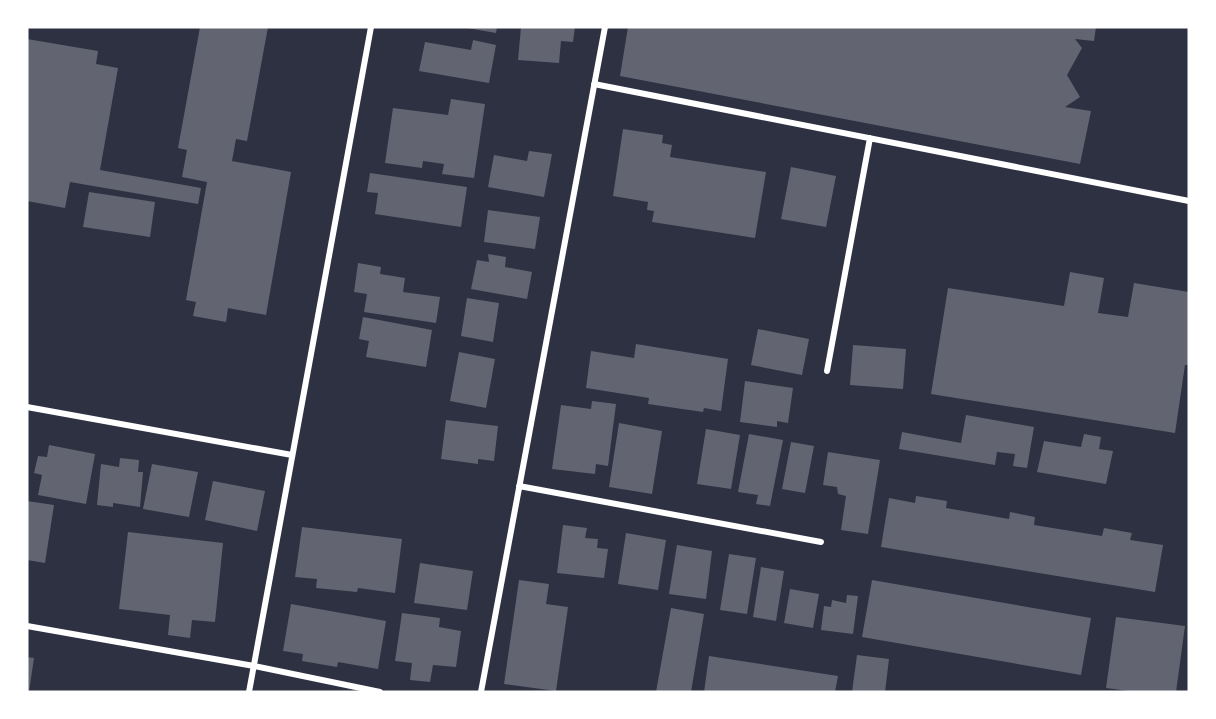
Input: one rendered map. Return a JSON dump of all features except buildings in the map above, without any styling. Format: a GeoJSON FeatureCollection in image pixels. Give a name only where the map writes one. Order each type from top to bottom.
{"type":"FeatureCollection","features":[{"type":"Feature","properties":{"kind":"street"},"geometry":{"type":"LineString","coordinates":[[249,692],[371,27]]}},
{"type":"Feature","properties":{"kind":"street"},"geometry":{"type":"LineString","coordinates":[[481,692],[605,27]]}},
{"type":"Feature","properties":{"kind":"street"},"geometry":{"type":"LineString","coordinates":[[594,84],[1189,201]]}},
{"type":"Feature","properties":{"kind":"street"},"geometry":{"type":"LineString","coordinates":[[827,371],[870,138]]}},
{"type":"Feature","properties":{"kind":"street"},"geometry":{"type":"LineString","coordinates":[[27,407],[292,455]]}},
{"type":"Feature","properties":{"kind":"street"},"geometry":{"type":"LineString","coordinates":[[519,486],[821,542]]}},
{"type":"Feature","properties":{"kind":"street"},"geometry":{"type":"LineString","coordinates":[[27,626],[254,666],[380,692]]}}]}
